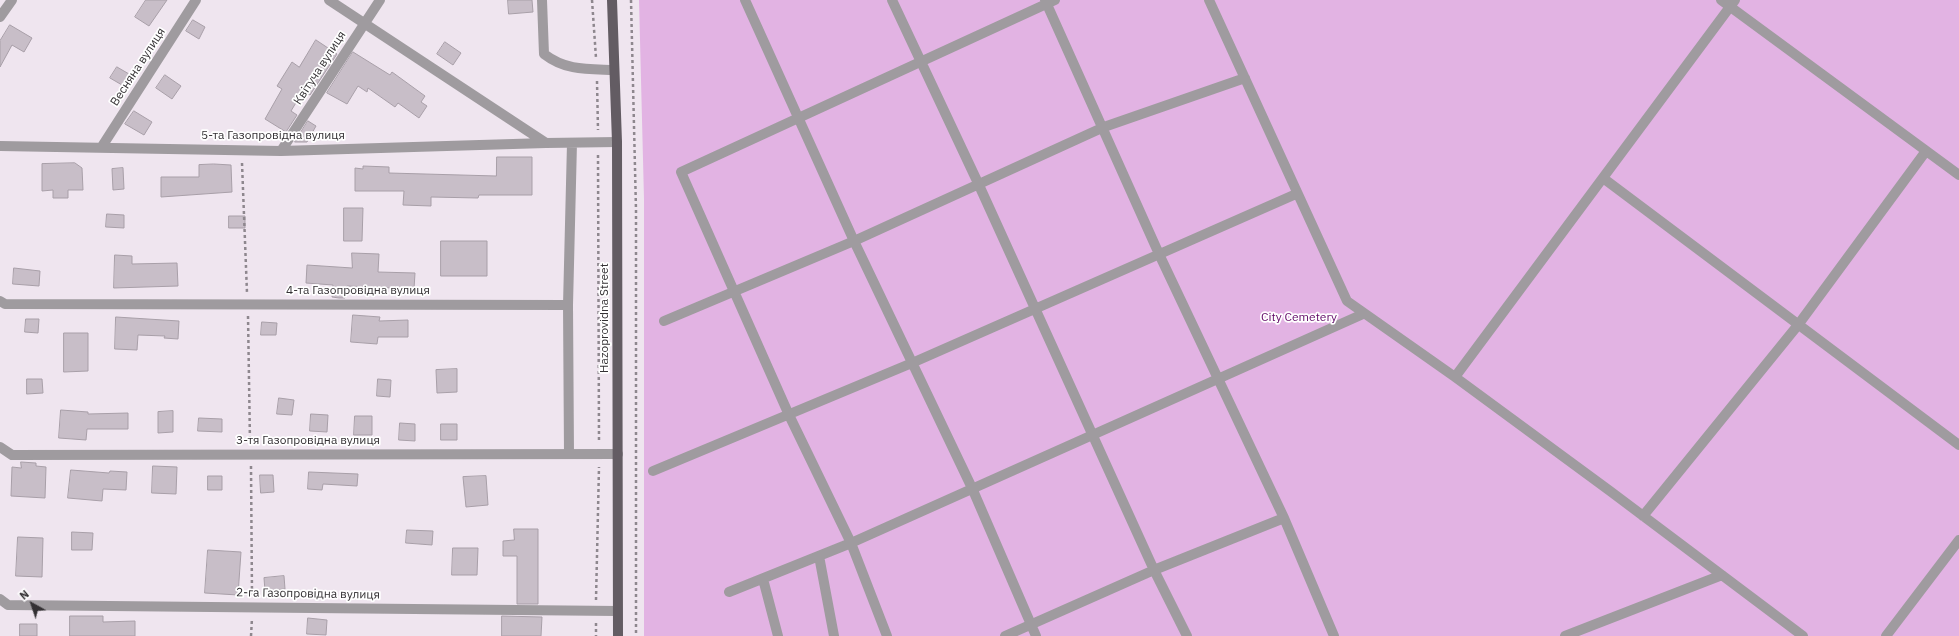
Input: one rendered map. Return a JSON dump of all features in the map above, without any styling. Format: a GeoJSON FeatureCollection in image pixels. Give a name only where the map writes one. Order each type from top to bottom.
{"type":"FeatureCollection","features":[{"type":"Feature","properties":{"kind":"main road","name":"Hazoprovidna Street"},"geometry":{"type":"LineString","coordinates":[[612,0],[617,142],[618,636]]}},
{"type":"Feature","properties":{"kind":"street"},"geometry":{"type":"LineString","coordinates":[[0,17],[12,0]]}},
{"type":"Feature","properties":{"kind":"street","name":"Весняна вулиця"},"geometry":{"type":"LineString","coordinates":[[101,148],[196,0]]}},
{"type":"Feature","properties":{"kind":"street"},"geometry":{"type":"LineString","coordinates":[[329,0],[546,143]]}},
{"type":"Feature","properties":{"kind":"street","name":"Квітуча вулиця"},"geometry":{"type":"LineString","coordinates":[[281,151],[380,0]]}},
{"type":"Feature","properties":{"kind":"street"},"geometry":{"type":"LineString","coordinates":[[542,0],[544,54],[555,62],[573,68],[614,70]]}},
{"type":"Feature","properties":{"kind":"street"},"geometry":{"type":"LineString","coordinates":[[745,0],[854,241],[972,488],[1036,636]]}},
{"type":"Feature","properties":{"kind":"street"},"geometry":{"type":"LineString","coordinates":[[892,0],[1035,308],[1154,570],[1187,636]]}},
{"type":"Feature","properties":{"kind":"street"},"geometry":{"type":"LineString","coordinates":[[1209,0],[1296,194],[1347,301],[1363,314],[1455,377],[1644,516],[1803,636]]}},
{"type":"Feature","properties":{"kind":"street"},"geometry":{"type":"LineString","coordinates":[[1721,0],[1732,3],[1959,175]]}},
{"type":"Feature","properties":{"kind":"street"},"geometry":{"type":"LineString","coordinates":[[887,636],[851,543],[789,415],[681,172],[799,119],[1049,1],[1159,254],[1284,518],[1334,636]]}},
{"type":"Feature","properties":{"kind":"street"},"geometry":{"type":"LineString","coordinates":[[1455,377],[1732,3]]}},
{"type":"Feature","properties":{"kind":"street"},"geometry":{"type":"LineString","coordinates":[[664,321],[854,241],[1104,127],[1245,78]]}},
{"type":"Feature","properties":{"kind":"street","name":"5-та Газопровідна вулиця"},"geometry":{"type":"LineString","coordinates":[[0,146],[281,151],[617,142]]}},
{"type":"Feature","properties":{"kind":"street"},"geometry":{"type":"LineString","coordinates":[[569,454],[568,305],[572,143]]}},
{"type":"Feature","properties":{"kind":"street"},"geometry":{"type":"LineString","coordinates":[[1644,516],[1798,325],[1926,151]]}},
{"type":"Feature","properties":{"kind":"street"},"geometry":{"type":"LineString","coordinates":[[1603,178],[1959,445]]}},
{"type":"Feature","properties":{"kind":"street"},"geometry":{"type":"LineString","coordinates":[[654,471],[912,362],[1296,194]]}},
{"type":"Feature","properties":{"kind":"street","name":"4-та Газопровідна вулиця"},"geometry":{"type":"LineString","coordinates":[[0,301],[5,304],[568,305]]}},
{"type":"Feature","properties":{"kind":"street"},"geometry":{"type":"LineString","coordinates":[[729,592],[851,543],[1363,314]]}},
{"type":"Feature","properties":{"kind":"street","name":"3-тя Газопровідна вулиця"},"geometry":{"type":"LineString","coordinates":[[0,447],[12,455],[618,454]]}},
{"type":"Feature","properties":{"kind":"street"},"geometry":{"type":"LineString","coordinates":[[1005,636],[1031,623],[1154,570],[1284,518]]}},
{"type":"Feature","properties":{"kind":"street"},"geometry":{"type":"LineString","coordinates":[[1886,636],[1959,540]]}},
{"type":"Feature","properties":{"kind":"street"},"geometry":{"type":"LineString","coordinates":[[819,556],[834,636]]}},
{"type":"Feature","properties":{"kind":"street"},"geometry":{"type":"LineString","coordinates":[[1565,636],[1722,575]]}},
{"type":"Feature","properties":{"kind":"street"},"geometry":{"type":"LineString","coordinates":[[763,579],[778,636]]}},
{"type":"Feature","properties":{"kind":"street","name":"2-га Газопровідна вулиця"},"geometry":{"type":"LineString","coordinates":[[0,599],[8,605],[617,610]]}},
{"type":"Feature","properties":{"kind":"path"},"geometry":{"type":"LineString","coordinates":[[592,0],[597,70],[598,142],[599,454],[595,610],[596,636]]}},
{"type":"Feature","properties":{"kind":"path"},"geometry":{"type":"LineString","coordinates":[[631,0],[636,210],[636,636]]}},
{"type":"Feature","properties":{"kind":"path"},"geometry":{"type":"LineString","coordinates":[[241,150],[248,304],[251,454],[251,636]]}},
{"type":"Feature","properties":{"kind":"green space","name":"City Cemetery"},"geometry":{"type":"Polygon","coordinates":[[[639,0],[1959,0],[1959,636],[644,636],[644,199],[639,0]]]}},
{"type":"Feature","properties":{"kind":"building"},"geometry":{"type":"Polygon","coordinates":[[[146,0],[167,0],[149,26],[135,17],[146,0]]]}},
{"type":"Feature","properties":{"kind":"building"},"geometry":{"type":"Polygon","coordinates":[[[508,0],[532,0],[533,12],[509,14],[508,0]]]}},
{"type":"Feature","properties":{"kind":"building"},"geometry":{"type":"Polygon","coordinates":[[[193,20],[205,27],[199,39],[186,31],[193,20]]]}},
{"type":"Feature","properties":{"kind":"building"},"geometry":{"type":"Polygon","coordinates":[[[10,25],[32,38],[24,52],[12,45],[0,67],[0,41],[10,25]]]}},
{"type":"Feature","properties":{"kind":"building"},"geometry":{"type":"Polygon","coordinates":[[[316,40],[337,54],[310,95],[303,91],[291,111],[297,115],[286,132],[265,119],[282,89],[277,86],[292,62],[299,67],[316,40]]]}},
{"type":"Feature","properties":{"kind":"building"},"geometry":{"type":"Polygon","coordinates":[[[445,42],[461,53],[453,65],[437,54],[445,42]]]}},
{"type":"Feature","properties":{"kind":"building"},"geometry":{"type":"Polygon","coordinates":[[[353,52],[390,75],[392,72],[425,96],[421,102],[427,106],[419,118],[398,103],[395,107],[368,88],[367,92],[358,86],[347,104],[327,93],[353,52]]]}},
{"type":"Feature","properties":{"kind":"building"},"geometry":{"type":"Polygon","coordinates":[[[117,67],[129,74],[122,85],[110,78],[117,67]]]}},
{"type":"Feature","properties":{"kind":"building"},"geometry":{"type":"Polygon","coordinates":[[[165,75],[181,86],[172,99],[156,88],[165,75]]]}},
{"type":"Feature","properties":{"kind":"building"},"geometry":{"type":"Polygon","coordinates":[[[134,111],[152,122],[144,135],[125,124],[134,111]]]}},
{"type":"Feature","properties":{"kind":"building"},"geometry":{"type":"Polygon","coordinates":[[[308,121],[316,126],[307,142],[295,142],[308,121]]]}},
{"type":"Feature","properties":{"kind":"building"},"geometry":{"type":"Polygon","coordinates":[[[497,157],[532,157],[532,195],[479,195],[478,198],[431,197],[431,206],[403,205],[404,191],[355,191],[355,168],[363,169],[363,166],[389,167],[389,173],[496,176],[497,157]]]}},
{"type":"Feature","properties":{"kind":"building"},"geometry":{"type":"Polygon","coordinates":[[[75,163],[82,168],[83,190],[68,190],[68,198],[53,198],[53,190],[42,191],[42,164],[75,163]]]}},
{"type":"Feature","properties":{"kind":"building"},"geometry":{"type":"Polygon","coordinates":[[[199,165],[231,165],[232,192],[161,197],[161,177],[199,177],[199,165]]]}},
{"type":"Feature","properties":{"kind":"building"},"geometry":{"type":"Polygon","coordinates":[[[123,168],[124,189],[113,190],[112,169],[123,168]]]}},
{"type":"Feature","properties":{"kind":"building"},"geometry":{"type":"Polygon","coordinates":[[[344,208],[363,208],[362,241],[344,241],[344,208]]]}},
{"type":"Feature","properties":{"kind":"building"},"geometry":{"type":"Polygon","coordinates":[[[107,214],[124,215],[124,228],[106,227],[107,214]]]}},
{"type":"Feature","properties":{"kind":"building"},"geometry":{"type":"Polygon","coordinates":[[[229,216],[245,216],[245,228],[229,228],[229,216]]]}},
{"type":"Feature","properties":{"kind":"building"},"geometry":{"type":"Polygon","coordinates":[[[441,241],[487,241],[487,276],[441,276],[441,241]]]}},
{"type":"Feature","properties":{"kind":"building"},"geometry":{"type":"Polygon","coordinates":[[[352,253],[379,254],[378,272],[415,273],[414,289],[347,286],[345,298],[339,298],[332,297],[333,285],[306,283],[307,265],[352,268],[352,253]]]}},
{"type":"Feature","properties":{"kind":"building"},"geometry":{"type":"Polygon","coordinates":[[[115,255],[132,256],[132,264],[177,263],[178,286],[114,288],[115,255]]]}},
{"type":"Feature","properties":{"kind":"building"},"geometry":{"type":"Polygon","coordinates":[[[14,268],[40,271],[39,286],[13,284],[14,268]]]}},
{"type":"Feature","properties":{"kind":"building"},"geometry":{"type":"Polygon","coordinates":[[[353,315],[380,317],[379,321],[408,320],[408,337],[378,337],[377,344],[351,342],[353,315]]]}},
{"type":"Feature","properties":{"kind":"building"},"geometry":{"type":"Polygon","coordinates":[[[116,317],[179,321],[178,339],[164,338],[165,336],[138,335],[137,350],[115,349],[116,317]]]}},
{"type":"Feature","properties":{"kind":"building"},"geometry":{"type":"Polygon","coordinates":[[[26,319],[39,319],[38,333],[25,332],[26,319]]]}},
{"type":"Feature","properties":{"kind":"building"},"geometry":{"type":"Polygon","coordinates":[[[262,322],[277,323],[276,335],[261,335],[262,322]]]}},
{"type":"Feature","properties":{"kind":"building"},"geometry":{"type":"Polygon","coordinates":[[[64,333],[88,333],[88,371],[64,372],[64,333]]]}},
{"type":"Feature","properties":{"kind":"building"},"geometry":{"type":"Polygon","coordinates":[[[457,369],[457,392],[437,393],[436,370],[457,369]]]}},
{"type":"Feature","properties":{"kind":"building"},"geometry":{"type":"Polygon","coordinates":[[[27,379],[42,379],[43,393],[27,394],[27,379]]]}},
{"type":"Feature","properties":{"kind":"building"},"geometry":{"type":"Polygon","coordinates":[[[378,379],[391,380],[390,397],[377,396],[378,379]]]}},
{"type":"Feature","properties":{"kind":"building"},"geometry":{"type":"Polygon","coordinates":[[[279,398],[294,400],[292,415],[277,414],[279,398]]]}},
{"type":"Feature","properties":{"kind":"building"},"geometry":{"type":"Polygon","coordinates":[[[61,410],[88,412],[88,414],[128,413],[128,429],[87,429],[86,440],[59,438],[61,410]]]}},
{"type":"Feature","properties":{"kind":"building"},"geometry":{"type":"Polygon","coordinates":[[[173,411],[173,432],[158,433],[158,412],[173,411]]]}},
{"type":"Feature","properties":{"kind":"building"},"geometry":{"type":"Polygon","coordinates":[[[311,414],[328,415],[327,432],[310,431],[311,414]]]}},
{"type":"Feature","properties":{"kind":"building"},"geometry":{"type":"Polygon","coordinates":[[[355,416],[372,416],[372,435],[354,435],[355,416]]]}},
{"type":"Feature","properties":{"kind":"building"},"geometry":{"type":"Polygon","coordinates":[[[199,418],[222,419],[222,432],[198,431],[199,418]]]}},
{"type":"Feature","properties":{"kind":"building"},"geometry":{"type":"Polygon","coordinates":[[[400,423],[415,424],[415,441],[399,440],[400,423]]]}},
{"type":"Feature","properties":{"kind":"building"},"geometry":{"type":"Polygon","coordinates":[[[441,424],[457,424],[457,440],[441,440],[441,424]]]}},
{"type":"Feature","properties":{"kind":"building"},"geometry":{"type":"Polygon","coordinates":[[[21,462],[36,463],[36,466],[46,467],[45,498],[11,496],[12,467],[21,468],[21,462]]]}},
{"type":"Feature","properties":{"kind":"building"},"geometry":{"type":"Polygon","coordinates":[[[153,466],[177,467],[176,494],[152,493],[153,466]]]}},
{"type":"Feature","properties":{"kind":"building"},"geometry":{"type":"Polygon","coordinates":[[[71,470],[109,473],[110,471],[127,472],[126,490],[103,489],[102,501],[68,498],[71,470]]]}},
{"type":"Feature","properties":{"kind":"building"},"geometry":{"type":"Polygon","coordinates":[[[309,472],[358,474],[357,486],[323,484],[322,490],[308,489],[309,472]]]}},
{"type":"Feature","properties":{"kind":"building"},"geometry":{"type":"Polygon","coordinates":[[[260,475],[273,475],[274,492],[261,493],[260,475]]]}},
{"type":"Feature","properties":{"kind":"building"},"geometry":{"type":"Polygon","coordinates":[[[208,476],[222,476],[222,490],[208,490],[208,476]]]}},
{"type":"Feature","properties":{"kind":"building"},"geometry":{"type":"Polygon","coordinates":[[[486,476],[488,505],[466,507],[463,477],[486,476]]]}},
{"type":"Feature","properties":{"kind":"building"},"geometry":{"type":"Polygon","coordinates":[[[514,529],[538,529],[538,604],[517,604],[517,556],[503,556],[503,541],[514,540],[514,529]]]}},
{"type":"Feature","properties":{"kind":"building"},"geometry":{"type":"Polygon","coordinates":[[[407,530],[433,531],[432,545],[406,543],[407,530]]]}},
{"type":"Feature","properties":{"kind":"building"},"geometry":{"type":"Polygon","coordinates":[[[72,532],[93,533],[92,550],[72,550],[72,532]]]}},
{"type":"Feature","properties":{"kind":"building"},"geometry":{"type":"Polygon","coordinates":[[[18,537],[43,538],[42,577],[16,576],[18,537]]]}},
{"type":"Feature","properties":{"kind":"building"},"geometry":{"type":"Polygon","coordinates":[[[453,548],[478,548],[477,575],[452,575],[453,548]]]}},
{"type":"Feature","properties":{"kind":"building"},"geometry":{"type":"Polygon","coordinates":[[[208,550],[241,552],[238,595],[205,593],[208,550]]]}},
{"type":"Feature","properties":{"kind":"building"},"geometry":{"type":"Polygon","coordinates":[[[284,576],[285,589],[265,591],[264,578],[284,576]]]}},
{"type":"Feature","properties":{"kind":"building"},"geometry":{"type":"Polygon","coordinates":[[[70,616],[103,616],[103,622],[135,621],[135,636],[70,636],[70,616]]]}},
{"type":"Feature","properties":{"kind":"building"},"geometry":{"type":"Polygon","coordinates":[[[502,616],[542,617],[541,636],[502,636],[502,616]]]}},
{"type":"Feature","properties":{"kind":"building"},"geometry":{"type":"Polygon","coordinates":[[[308,618],[327,620],[326,635],[307,634],[308,618]]]}},
{"type":"Feature","properties":{"kind":"building"},"geometry":{"type":"Polygon","coordinates":[[[20,624],[37,624],[37,636],[20,636],[20,624]]]}}]}
